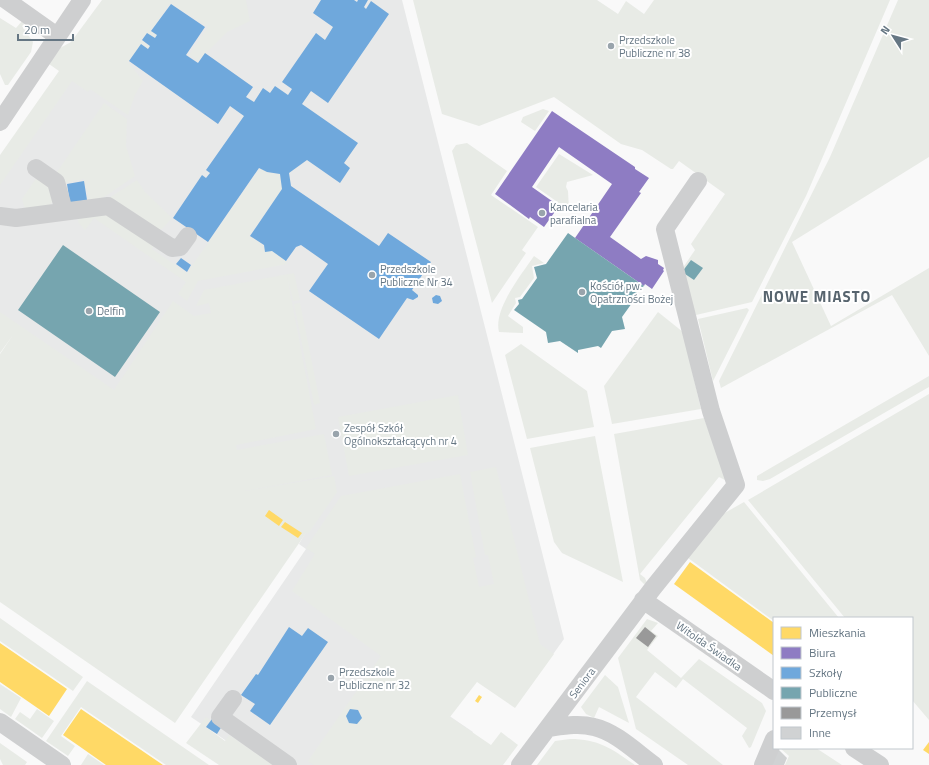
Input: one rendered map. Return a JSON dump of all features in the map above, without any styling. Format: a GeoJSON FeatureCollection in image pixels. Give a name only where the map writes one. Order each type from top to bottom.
{"type":"FeatureCollection","features":[{"type":"Feature","properties":{"kind":"street"},"geometry":{"type":"LineString","coordinates":[[6,0],[57,36]]}},
{"type":"Feature","properties":{"kind":"street"},"geometry":{"type":"LineString","coordinates":[[0,122],[82,0]]}},
{"type":"Feature","properties":{"kind":"street"},"geometry":{"type":"LineString","coordinates":[[36,168],[56,182],[64,211]]}},
{"type":"Feature","properties":{"kind":"street","name":"Seniora"},"geometry":{"type":"LineString","coordinates":[[520,765],[643,600],[736,485],[711,411],[665,229],[698,181]]}},
{"type":"Feature","properties":{"kind":"street"},"geometry":{"type":"LineString","coordinates":[[0,216],[16,218],[108,206],[172,248],[180,247],[188,236]]}},
{"type":"Feature","properties":{"kind":"street","name":"Witolda Świadka"},"geometry":{"type":"LineString","coordinates":[[643,600],[773,690]]}},
{"type":"Feature","properties":{"kind":"street"},"geometry":{"type":"LineString","coordinates":[[233,699],[220,717],[288,765]]}},
{"type":"Feature","properties":{"kind":"street"},"geometry":{"type":"LineString","coordinates":[[0,722],[62,765]]}},
{"type":"Feature","properties":{"kind":"street"},"geometry":{"type":"LineString","coordinates":[[548,728],[581,725],[595,727],[613,736],[654,765]]}},
{"type":"Feature","properties":{"kind":"street"},"geometry":{"type":"LineString","coordinates":[[763,765],[773,741]]}},
{"type":"Feature","properties":{"kind":"street"},"geometry":{"type":"LineString","coordinates":[[856,749],[880,765]]}},
{"type":"Feature","properties":{"kind":"shaded area"},"geometry":{"type":"Polygon","coordinates":[[[102,0],[246,0],[250,21],[227,32],[198,61],[189,55],[208,27],[170,3],[151,31],[157,35],[155,38],[147,33],[141,40],[149,46],[148,48],[141,44],[128,62],[143,81],[135,95],[128,115],[90,89],[88,92],[72,81],[0,185],[0,155],[59,71],[49,64],[60,48],[71,42],[102,0]]]}},
{"type":"Feature","properties":{"kind":"shaded area","name":"Zespół Szkół Ogólnokształcących nr 4"},"geometry":{"type":"Polygon","coordinates":[[[122,0],[402,0],[564,639],[523,696],[462,655],[429,702],[473,732],[451,765],[262,765],[191,717],[306,549],[299,544],[306,532],[0,326],[0,181],[122,0]]]}},
{"type":"Feature","properties":{"kind":"shaded area"},"geometry":{"type":"Polygon","coordinates":[[[413,0],[597,0],[618,14],[626,1],[644,14],[654,0],[890,0],[806,196],[752,302],[696,315],[680,272],[695,250],[691,244],[725,194],[679,161],[673,169],[671,169],[642,150],[621,144],[554,97],[479,126],[442,114],[413,0]]]}},
{"type":"Feature","properties":{"kind":"shaded area"},"geometry":{"type":"Polygon","coordinates":[[[898,0],[929,0],[929,157],[792,242],[831,326],[929,268],[929,356],[892,295],[721,388],[719,381],[830,157],[898,0]]]}},
{"type":"Feature","properties":{"kind":"shaded area"},"geometry":{"type":"Polygon","coordinates":[[[0,18],[16,28],[23,20],[25,23],[22,26],[33,42],[31,52],[8,85],[5,85],[0,74],[0,18]]]}},
{"type":"Feature","properties":{"kind":"shaded area"},"geometry":{"type":"Polygon","coordinates":[[[104,103],[127,119],[126,146],[135,176],[104,197],[89,200],[84,179],[57,185],[54,199],[48,206],[25,209],[22,199],[37,177],[55,175],[104,103]]]}},
{"type":"Feature","properties":{"kind":"shaded area"},"geometry":{"type":"Polygon","coordinates":[[[543,109],[549,111],[535,131],[521,122],[523,117],[543,109]]]}},
{"type":"Feature","properties":{"kind":"shaded area"},"geometry":{"type":"Polygon","coordinates":[[[467,143],[507,171],[491,195],[538,227],[522,250],[526,253],[492,303],[452,151],[456,145],[467,143]]]}},
{"type":"Feature","properties":{"kind":"shaded area"},"geometry":{"type":"Polygon","coordinates":[[[559,154],[593,175],[567,182],[566,187],[568,191],[569,210],[536,187],[559,154]]]}},
{"type":"Feature","properties":{"kind":"shaded area"},"geometry":{"type":"Polygon","coordinates":[[[260,168],[268,173],[280,174],[282,189],[249,236],[263,245],[265,252],[272,251],[286,261],[287,264],[198,281],[187,301],[178,294],[186,282],[94,218],[85,230],[78,222],[79,216],[102,212],[155,244],[152,249],[187,273],[260,168]]]}},
{"type":"Feature","properties":{"kind":"shaded area"},"geometry":{"type":"Polygon","coordinates":[[[137,180],[145,192],[172,218],[162,229],[157,230],[109,198],[137,180]]]}},
{"type":"Feature","properties":{"kind":"shaded area"},"geometry":{"type":"Polygon","coordinates":[[[534,256],[544,263],[532,266],[534,278],[520,297],[515,298],[516,303],[508,316],[523,327],[523,333],[499,332],[498,323],[504,303],[534,256]]]}},
{"type":"Feature","properties":{"kind":"shaded area"},"geometry":{"type":"Polygon","coordinates":[[[294,273],[300,300],[293,301],[287,276],[316,429],[236,445],[237,450],[324,434],[332,475],[245,491],[334,476],[337,492],[308,534],[306,533],[175,723],[0,602],[0,354],[13,335],[0,353],[0,312],[114,390],[173,301],[194,316],[211,313],[209,303],[196,306],[204,290],[294,273]]]}},
{"type":"Feature","properties":{"kind":"shaded area"},"geometry":{"type":"Polygon","coordinates":[[[300,303],[320,403],[314,405],[294,304],[300,303]]]}},
{"type":"Feature","properties":{"kind":"shaded area"},"geometry":{"type":"Polygon","coordinates":[[[747,308],[749,310],[713,381],[698,319],[747,308]]]}},
{"type":"Feature","properties":{"kind":"shaded area"},"geometry":{"type":"Polygon","coordinates":[[[658,312],[683,332],[701,409],[612,424],[604,386],[658,312]]]}},
{"type":"Feature","properties":{"kind":"shaded area"},"geometry":{"type":"Polygon","coordinates":[[[521,344],[587,391],[594,427],[527,439],[505,355],[521,344]]]}},
{"type":"Feature","properties":{"kind":"shaded area"},"geometry":{"type":"Polygon","coordinates":[[[929,376],[929,387],[770,479],[763,481],[757,480],[757,476],[929,376]]]}},
{"type":"Feature","properties":{"kind":"shaded area"},"geometry":{"type":"Polygon","coordinates":[[[929,394],[929,720],[913,701],[913,617],[844,617],[748,500],[929,394]]]}},
{"type":"Feature","properties":{"kind":"shaded area"},"geometry":{"type":"Polygon","coordinates":[[[458,395],[468,455],[349,476],[338,417],[458,395]]]}},
{"type":"Feature","properties":{"kind":"shaded area"},"geometry":{"type":"Polygon","coordinates":[[[704,418],[727,481],[719,477],[640,574],[645,578],[647,583],[644,584],[640,580],[614,434],[704,418]]]}},
{"type":"Feature","properties":{"kind":"shaded area"},"geometry":{"type":"Polygon","coordinates":[[[595,436],[623,582],[562,553],[554,542],[530,448],[595,436]]]}},
{"type":"Feature","properties":{"kind":"shaded area"},"geometry":{"type":"Polygon","coordinates":[[[496,467],[540,644],[554,654],[515,708],[477,682],[450,717],[491,745],[501,732],[518,745],[503,765],[314,765],[308,761],[381,656],[292,591],[315,554],[306,548],[341,496],[460,474],[476,557],[473,558],[479,587],[494,584],[488,555],[485,555],[470,472],[496,467]]]}},
{"type":"Feature","properties":{"kind":"shaded area"},"geometry":{"type":"Polygon","coordinates":[[[744,502],[838,617],[773,617],[773,620],[684,555],[714,519],[744,502]]]}},
{"type":"Feature","properties":{"kind":"shaded area"},"geometry":{"type":"Polygon","coordinates":[[[0,618],[83,677],[73,691],[0,641],[0,618]]]}},
{"type":"Feature","properties":{"kind":"shaded area"},"geometry":{"type":"Polygon","coordinates":[[[647,619],[658,623],[651,631],[658,636],[647,650],[681,678],[699,659],[762,703],[766,711],[751,747],[749,748],[742,736],[747,728],[683,679],[676,688],[655,672],[636,697],[723,765],[688,765],[636,729],[618,658],[647,619]]]}},
{"type":"Feature","properties":{"kind":"shaded area"},"geometry":{"type":"Polygon","coordinates":[[[605,675],[618,687],[629,723],[599,707],[594,718],[586,714],[581,707],[605,675]]]}},
{"type":"Feature","properties":{"kind":"shaded area"},"geometry":{"type":"Polygon","coordinates":[[[87,681],[209,765],[166,765],[81,707],[61,736],[75,746],[68,756],[46,741],[87,681]]]}},
{"type":"Feature","properties":{"kind":"shaded area"},"geometry":{"type":"Polygon","coordinates":[[[0,684],[21,698],[11,717],[0,709],[0,684]]]}},
{"type":"Feature","properties":{"kind":"shaded area"},"geometry":{"type":"Polygon","coordinates":[[[37,709],[54,721],[42,738],[15,719],[20,712],[30,719],[37,709]]]}},
{"type":"Feature","properties":{"kind":"shaded area"},"geometry":{"type":"Polygon","coordinates":[[[206,717],[210,720],[206,727],[225,741],[229,735],[273,765],[219,765],[186,743],[206,717]]]}},
{"type":"Feature","properties":{"kind":"shaded area"},"geometry":{"type":"Polygon","coordinates":[[[580,739],[605,746],[635,765],[537,765],[555,741],[580,739]]]}},
{"type":"Feature","properties":{"kind":"shaded area"},"geometry":{"type":"Polygon","coordinates":[[[0,743],[27,762],[25,765],[3,765],[0,759],[0,743]]]}},
{"type":"Feature","properties":{"kind":"shaded area"},"geometry":{"type":"Polygon","coordinates":[[[781,749],[818,749],[842,765],[785,765],[789,756],[781,749]]]}},
{"type":"Feature","properties":{"kind":"shaded area"},"geometry":{"type":"Polygon","coordinates":[[[88,754],[104,765],[81,765],[88,754]]]}},
{"type":"Feature","properties":{"kind":"building: Mieszkania"},"geometry":{"type":"Polygon","coordinates":[[[269,510],[283,520],[279,526],[265,516],[269,510]]]}},
{"type":"Feature","properties":{"kind":"building: Mieszkania"},"geometry":{"type":"Polygon","coordinates":[[[285,522],[302,533],[298,538],[281,527],[285,522]]]}},
{"type":"Feature","properties":{"kind":"building: Mieszkania"},"geometry":{"type":"Polygon","coordinates":[[[690,562],[773,622],[773,655],[674,584],[690,562]]]}},
{"type":"Feature","properties":{"kind":"building: Mieszkania"},"geometry":{"type":"Polygon","coordinates":[[[0,643],[67,689],[49,716],[0,682],[0,643]]]}},
{"type":"Feature","properties":{"kind":"building: Mieszkania"},"geometry":{"type":"Polygon","coordinates":[[[479,695],[482,697],[478,703],[475,701],[479,695]]]}},
{"type":"Feature","properties":{"kind":"building: Mieszkania"},"geometry":{"type":"Polygon","coordinates":[[[81,709],[163,765],[106,765],[63,735],[81,709]]]}},
{"type":"Feature","properties":{"kind":"building: Mieszkania"},"geometry":{"type":"Polygon","coordinates":[[[929,742],[929,754],[923,750],[929,742]]]}},
{"type":"Feature","properties":{"kind":"building: Biura"},"geometry":{"type":"Polygon","coordinates":[[[552,111],[649,178],[639,192],[641,193],[610,237],[641,259],[646,256],[658,260],[658,264],[664,268],[664,271],[652,289],[645,284],[644,286],[575,238],[612,184],[559,147],[532,187],[559,206],[544,227],[530,217],[529,219],[495,194],[552,111]]]}},
{"type":"Feature","properties":{"kind":"building: Szkoły"},"geometry":{"type":"Polygon","coordinates":[[[321,0],[354,0],[357,2],[358,0],[368,0],[364,7],[366,9],[371,1],[389,14],[328,103],[311,91],[302,104],[358,143],[344,163],[350,168],[340,183],[307,160],[289,173],[291,186],[379,246],[388,233],[431,262],[412,290],[418,295],[418,297],[413,300],[407,298],[379,339],[309,291],[328,264],[301,245],[296,247],[286,261],[272,251],[265,252],[264,245],[250,236],[282,189],[280,174],[267,172],[259,168],[208,242],[173,218],[202,175],[206,178],[210,173],[206,170],[244,116],[230,106],[218,124],[129,61],[141,44],[148,49],[150,46],[142,40],[147,33],[155,38],[157,35],[151,31],[171,4],[205,27],[186,55],[198,63],[205,53],[253,87],[246,97],[254,102],[263,88],[270,93],[275,86],[288,95],[292,89],[282,82],[316,33],[325,40],[333,27],[313,13],[321,0]]]}},
{"type":"Feature","properties":{"kind":"building: Szkoły"},"geometry":{"type":"Polygon","coordinates":[[[84,181],[87,200],[70,203],[67,184],[84,181]]]}},
{"type":"Feature","properties":{"kind":"building: Szkoły"},"geometry":{"type":"Polygon","coordinates":[[[181,258],[191,265],[187,272],[176,264],[181,258]]]}},
{"type":"Feature","properties":{"kind":"building: Szkoły"},"geometry":{"type":"Polygon","coordinates":[[[436,295],[440,296],[442,301],[438,304],[433,303],[432,298],[436,295]]]}},
{"type":"Feature","properties":{"kind":"building: Szkoły"},"geometry":{"type":"Polygon","coordinates":[[[289,627],[302,636],[308,628],[328,642],[270,725],[250,711],[255,704],[241,695],[256,674],[258,675],[289,627]]]}},
{"type":"Feature","properties":{"kind":"building: Szkoły"},"geometry":{"type":"Polygon","coordinates":[[[350,709],[358,710],[362,718],[357,724],[349,723],[346,716],[350,709]]]}},
{"type":"Feature","properties":{"kind":"building: Szkoły"},"geometry":{"type":"Polygon","coordinates":[[[212,719],[222,726],[217,734],[206,727],[212,719]]]}},
{"type":"Feature","properties":{"kind":"building: Publiczne","name":"Kościół pw. Opatrzności Bożej"},"geometry":{"type":"Polygon","coordinates":[[[568,233],[644,286],[638,290],[636,294],[637,296],[622,317],[625,329],[612,331],[601,348],[598,346],[578,350],[578,353],[560,341],[548,343],[546,332],[514,310],[519,304],[518,300],[522,299],[537,278],[534,267],[546,264],[568,233]]]}},
{"type":"Feature","properties":{"kind":"building: Publiczne","name":"Delfin"},"geometry":{"type":"Polygon","coordinates":[[[63,245],[160,312],[115,377],[18,310],[63,245]]]}},
{"type":"Feature","properties":{"kind":"building: Publiczne"},"geometry":{"type":"Polygon","coordinates":[[[691,260],[703,268],[694,280],[682,272],[691,260]]]}},
{"type":"Feature","properties":{"kind":"building: Przemysł"},"geometry":{"type":"Polygon","coordinates":[[[645,627],[656,636],[648,647],[636,638],[645,627]]]}},
{"type":"Feature","properties":{"kind":"building: Inne"},"geometry":{"type":"Polygon","coordinates":[[[778,749],[787,758],[784,765],[772,765],[778,749]]]}},
{"type":"Feature","properties":{"kind":"place","name":"Przedszkole Publiczne nr 38"},"geometry":{"type":"Point","coordinates":[611,46]}},
{"type":"Feature","properties":{"kind":"place","name":"Kancelaria parafialna"},"geometry":{"type":"Point","coordinates":[542,213]}},
{"type":"Feature","properties":{"kind":"place","name":"Przedszkole Publiczne Nr 34"},"geometry":{"type":"Point","coordinates":[372,275]}},
{"type":"Feature","properties":{"kind":"place","name":"Kościół pw. Opatrzności Bożej"},"geometry":{"type":"Point","coordinates":[582,292]}},
{"type":"Feature","properties":{"kind":"place","name":"Delfin"},"geometry":{"type":"Point","coordinates":[89,311]}},
{"type":"Feature","properties":{"kind":"place","name":"Zespół Szkół Ogólnokształcących nr 4"},"geometry":{"type":"Point","coordinates":[336,434]}},
{"type":"Feature","properties":{"kind":"place","name":"Przedszkole Publiczne nr 32"},"geometry":{"type":"Point","coordinates":[331,678]}},
{"type":"Feature","properties":{"kind":"district","name":"NOWE MIASTO"},"geometry":{"type":"Point","coordinates":[817,296]}}]}
